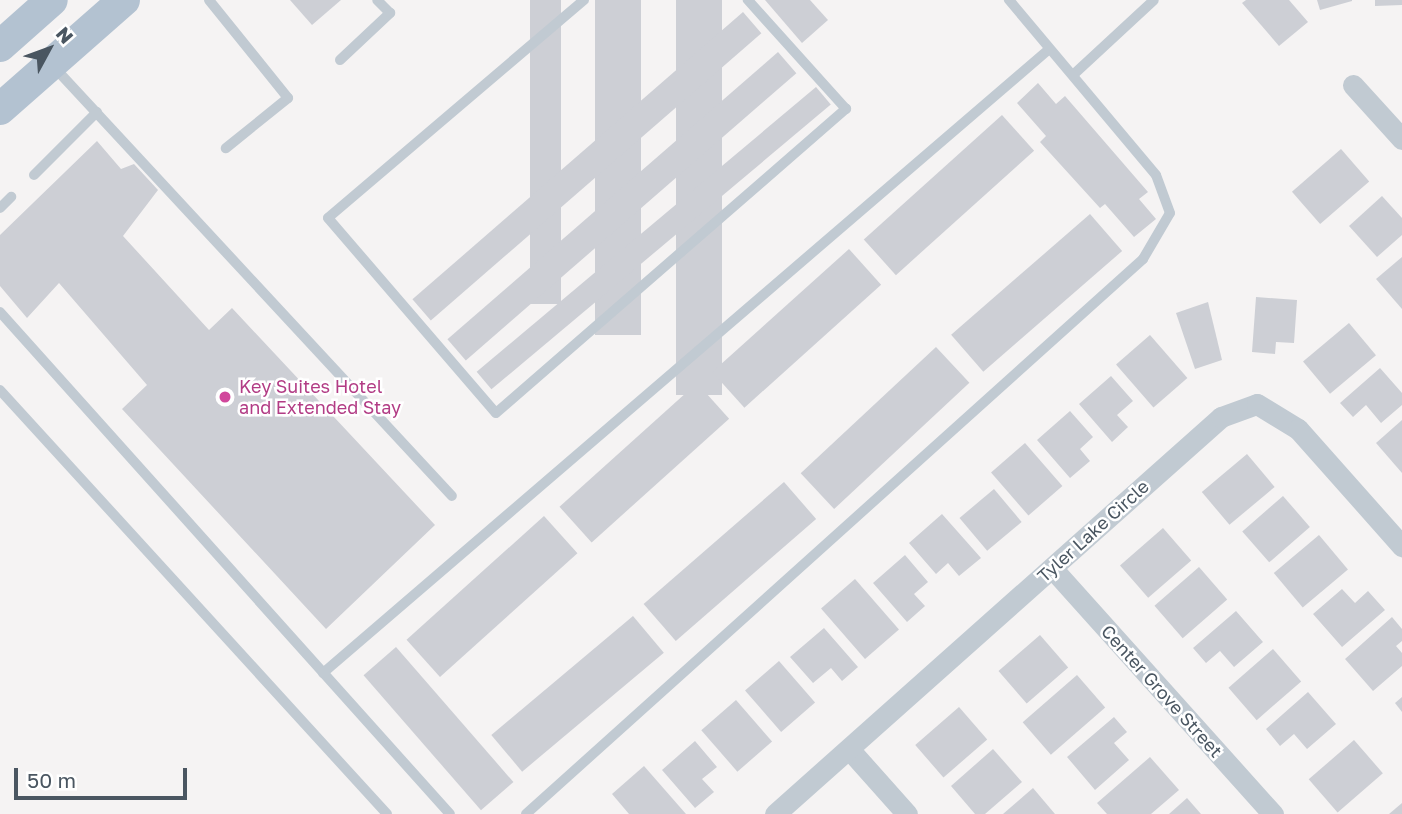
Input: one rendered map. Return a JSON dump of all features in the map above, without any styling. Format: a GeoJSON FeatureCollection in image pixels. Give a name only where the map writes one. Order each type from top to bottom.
{"type":"FeatureCollection","features":[{"type":"Feature","properties":{"kind":"main road"},"geometry":{"type":"LineString","coordinates":[[0,46],[52,0]]}},
{"type":"Feature","properties":{"kind":"main road"},"geometry":{"type":"LineString","coordinates":[[0,109],[124,0]]}},
{"type":"Feature","properties":{"kind":"street"},"geometry":{"type":"LineString","coordinates":[[1353,85],[1402,139]]}},
{"type":"Feature","properties":{"kind":"street","name":"Tyler Lake Circle"},"geometry":{"type":"LineString","coordinates":[[775,814],[1221,417],[1257,404],[1298,429],[1402,547]]}},
{"type":"Feature","properties":{"kind":"street","name":"Center Grove Street"},"geometry":{"type":"LineString","coordinates":[[1052,568],[1273,814]]}},
{"type":"Feature","properties":{"kind":"street"},"geometry":{"type":"LineString","coordinates":[[849,749],[907,814]]}},
{"type":"Feature","properties":{"kind":"lane"},"geometry":{"type":"LineString","coordinates":[[209,0],[288,98],[226,148]]}},
{"type":"Feature","properties":{"kind":"lane"},"geometry":{"type":"LineString","coordinates":[[340,60],[390,13],[377,0]]}},
{"type":"Feature","properties":{"kind":"lane"},"geometry":{"type":"LineString","coordinates":[[584,0],[328,218],[496,413],[846,109],[748,0]]}},
{"type":"Feature","properties":{"kind":"lane"},"geometry":{"type":"LineString","coordinates":[[526,814],[1143,259],[1170,213],[1156,175],[1073,75],[1048,50],[1009,0]]}},
{"type":"Feature","properties":{"kind":"lane"},"geometry":{"type":"LineString","coordinates":[[1073,75],[1154,0]]}},
{"type":"Feature","properties":{"kind":"lane"},"geometry":{"type":"LineString","coordinates":[[323,673],[1048,50]]}},
{"type":"Feature","properties":{"kind":"lane"},"geometry":{"type":"LineString","coordinates":[[51,64],[452,496]]}},
{"type":"Feature","properties":{"kind":"lane"},"geometry":{"type":"LineString","coordinates":[[34,174],[97,112]]}},
{"type":"Feature","properties":{"kind":"lane"},"geometry":{"type":"LineString","coordinates":[[0,208],[10,197]]}},
{"type":"Feature","properties":{"kind":"lane"},"geometry":{"type":"LineString","coordinates":[[0,312],[450,814]]}},
{"type":"Feature","properties":{"kind":"lane"},"geometry":{"type":"LineString","coordinates":[[0,390],[387,814]]}},
{"type":"Feature","properties":{"kind":"building"},"geometry":{"type":"Polygon","coordinates":[[[290,0],[341,0],[312,25],[290,0]]]}},
{"type":"Feature","properties":{"kind":"building"},"geometry":{"type":"Polygon","coordinates":[[[530,0],[561,0],[561,304],[530,304],[530,0]]]}},
{"type":"Feature","properties":{"kind":"building"},"geometry":{"type":"Polygon","coordinates":[[[595,0],[641,0],[641,335],[595,335],[595,0]]]}},
{"type":"Feature","properties":{"kind":"building"},"geometry":{"type":"Polygon","coordinates":[[[676,0],[722,0],[722,395],[676,395],[676,0]]]}},
{"type":"Feature","properties":{"kind":"building"},"geometry":{"type":"Polygon","coordinates":[[[765,0],[810,0],[828,20],[802,43],[765,0]]]}},
{"type":"Feature","properties":{"kind":"building"},"geometry":{"type":"Polygon","coordinates":[[[1246,0],[1289,0],[1308,22],[1279,46],[1242,3],[1246,0]]]}},
{"type":"Feature","properties":{"kind":"building"},"geometry":{"type":"Polygon","coordinates":[[[1317,0],[1352,0],[1352,1],[1320,10],[1317,0]]]}},
{"type":"Feature","properties":{"kind":"building"},"geometry":{"type":"Polygon","coordinates":[[[1375,0],[1402,0],[1402,5],[1375,6],[1375,0]]]}},
{"type":"Feature","properties":{"kind":"building"},"geometry":{"type":"Polygon","coordinates":[[[743,12],[761,33],[431,320],[412,299],[743,12]]]}},
{"type":"Feature","properties":{"kind":"building"},"geometry":{"type":"Polygon","coordinates":[[[778,52],[796,73],[466,360],[447,339],[778,52]]]}},
{"type":"Feature","properties":{"kind":"building"},"geometry":{"type":"Polygon","coordinates":[[[1038,83],[1056,104],[1065,96],[1148,192],[1139,199],[1156,219],[1134,237],[1105,204],[1100,208],[1040,142],[1046,136],[1017,103],[1038,83]]]}},
{"type":"Feature","properties":{"kind":"building"},"geometry":{"type":"Polygon","coordinates":[[[816,87],[831,105],[491,389],[477,372],[816,87]]]}},
{"type":"Feature","properties":{"kind":"building"},"geometry":{"type":"Polygon","coordinates":[[[1002,115],[1034,151],[896,275],[864,239],[1002,115]]]}},
{"type":"Feature","properties":{"kind":"building","name":"Key Suites Hotel and Extended Stay"},"geometry":{"type":"Polygon","coordinates":[[[97,141],[121,169],[134,164],[158,190],[123,236],[209,330],[232,308],[435,525],[326,629],[122,409],[147,385],[59,283],[27,318],[0,286],[0,235],[97,141]]]}},
{"type":"Feature","properties":{"kind":"building"},"geometry":{"type":"Polygon","coordinates":[[[1341,149],[1369,181],[1320,224],[1292,192],[1341,149]]]}},
{"type":"Feature","properties":{"kind":"building"},"geometry":{"type":"Polygon","coordinates":[[[1382,196],[1402,218],[1402,235],[1377,257],[1349,226],[1382,196]]]}},
{"type":"Feature","properties":{"kind":"building"},"geometry":{"type":"Polygon","coordinates":[[[1090,214],[1122,251],[983,372],[951,335],[1090,214]]]}},
{"type":"Feature","properties":{"kind":"building"},"geometry":{"type":"Polygon","coordinates":[[[849,249],[881,285],[744,408],[712,372],[849,249]]]}},
{"type":"Feature","properties":{"kind":"building"},"geometry":{"type":"Polygon","coordinates":[[[1402,257],[1402,309],[1376,279],[1402,257]]]}},
{"type":"Feature","properties":{"kind":"building"},"geometry":{"type":"Polygon","coordinates":[[[1256,297],[1297,300],[1294,343],[1276,342],[1275,354],[1252,352],[1256,297]]]}},
{"type":"Feature","properties":{"kind":"building"},"geometry":{"type":"Polygon","coordinates":[[[1208,302],[1222,360],[1195,369],[1176,313],[1208,302]]]}},
{"type":"Feature","properties":{"kind":"building"},"geometry":{"type":"Polygon","coordinates":[[[1349,323],[1376,355],[1330,394],[1303,362],[1349,323]]]}},
{"type":"Feature","properties":{"kind":"building"},"geometry":{"type":"Polygon","coordinates":[[[1150,335],[1187,378],[1153,408],[1116,365],[1150,335]]]}},
{"type":"Feature","properties":{"kind":"building"},"geometry":{"type":"Polygon","coordinates":[[[936,347],[969,383],[834,509],[801,473],[936,347]]]}},
{"type":"Feature","properties":{"kind":"building"},"geometry":{"type":"Polygon","coordinates":[[[1380,368],[1402,393],[1402,405],[1381,423],[1366,405],[1353,417],[1340,403],[1380,368]]]}},
{"type":"Feature","properties":{"kind":"building"},"geometry":{"type":"Polygon","coordinates":[[[1111,376],[1133,401],[1117,415],[1128,427],[1112,442],[1079,404],[1111,376]]]}},
{"type":"Feature","properties":{"kind":"building"},"geometry":{"type":"Polygon","coordinates":[[[697,383],[729,419],[592,542],[560,507],[697,383]]]}},
{"type":"Feature","properties":{"kind":"building"},"geometry":{"type":"Polygon","coordinates":[[[1070,411],[1093,437],[1080,449],[1090,461],[1070,478],[1037,440],[1070,411]]]}},
{"type":"Feature","properties":{"kind":"building"},"geometry":{"type":"Polygon","coordinates":[[[1402,420],[1402,473],[1376,443],[1402,420]]]}},
{"type":"Feature","properties":{"kind":"building"},"geometry":{"type":"Polygon","coordinates":[[[1025,443],[1062,486],[1028,516],[991,473],[1025,443]]]}},
{"type":"Feature","properties":{"kind":"building"},"geometry":{"type":"Polygon","coordinates":[[[1247,454],[1275,487],[1229,525],[1202,492],[1247,454]]]}},
{"type":"Feature","properties":{"kind":"building"},"geometry":{"type":"Polygon","coordinates":[[[784,482],[816,519],[676,641],[644,604],[784,482]]]}},
{"type":"Feature","properties":{"kind":"building"},"geometry":{"type":"Polygon","coordinates":[[[994,489],[1022,522],[987,551],[960,518],[994,489]]]}},
{"type":"Feature","properties":{"kind":"building"},"geometry":{"type":"Polygon","coordinates":[[[1283,496],[1310,527],[1269,562],[1242,531],[1283,496]]]}},
{"type":"Feature","properties":{"kind":"building"},"geometry":{"type":"Polygon","coordinates":[[[942,514],[981,558],[959,576],[948,563],[936,574],[909,543],[942,514]]]}},
{"type":"Feature","properties":{"kind":"building"},"geometry":{"type":"Polygon","coordinates":[[[544,516],[577,553],[440,677],[407,640],[544,516]]]}},
{"type":"Feature","properties":{"kind":"building"},"geometry":{"type":"Polygon","coordinates":[[[1163,528],[1191,560],[1148,598],[1120,565],[1163,528]]]}},
{"type":"Feature","properties":{"kind":"building"},"geometry":{"type":"Polygon","coordinates":[[[1319,535],[1348,569],[1303,607],[1274,573],[1319,535]]]}},
{"type":"Feature","properties":{"kind":"building"},"geometry":{"type":"Polygon","coordinates":[[[905,555],[928,582],[914,594],[925,606],[907,622],[873,583],[905,555]]]}},
{"type":"Feature","properties":{"kind":"building"},"geometry":{"type":"Polygon","coordinates":[[[1199,567],[1227,599],[1183,638],[1154,606],[1199,567]]]}},
{"type":"Feature","properties":{"kind":"building"},"geometry":{"type":"Polygon","coordinates":[[[855,579],[899,630],[865,659],[821,609],[855,579]]]}},
{"type":"Feature","properties":{"kind":"building"},"geometry":{"type":"Polygon","coordinates":[[[1342,589],[1355,603],[1368,591],[1385,610],[1342,647],[1313,614],[1342,589]]]}},
{"type":"Feature","properties":{"kind":"building"},"geometry":{"type":"Polygon","coordinates":[[[1236,611],[1263,642],[1234,667],[1220,651],[1206,663],[1193,648],[1236,611]]]}},
{"type":"Feature","properties":{"kind":"building"},"geometry":{"type":"Polygon","coordinates":[[[633,616],[664,653],[522,772],[491,735],[633,616]]]}},
{"type":"Feature","properties":{"kind":"building"},"geometry":{"type":"Polygon","coordinates":[[[1392,617],[1402,629],[1402,641],[1396,646],[1402,653],[1402,666],[1373,691],[1345,659],[1392,617]]]}},
{"type":"Feature","properties":{"kind":"building"},"geometry":{"type":"Polygon","coordinates":[[[824,628],[858,667],[842,681],[831,668],[813,683],[790,657],[824,628]]]}},
{"type":"Feature","properties":{"kind":"building"},"geometry":{"type":"Polygon","coordinates":[[[1040,635],[1068,667],[1027,704],[998,671],[1040,635]]]}},
{"type":"Feature","properties":{"kind":"building"},"geometry":{"type":"Polygon","coordinates":[[[396,647],[513,782],[481,810],[364,675],[396,647]]]}},
{"type":"Feature","properties":{"kind":"building"},"geometry":{"type":"Polygon","coordinates":[[[1273,649],[1301,681],[1257,720],[1228,688],[1273,649]]]}},
{"type":"Feature","properties":{"kind":"building"},"geometry":{"type":"Polygon","coordinates":[[[779,661],[815,703],[781,732],[745,691],[779,661]]]}},
{"type":"Feature","properties":{"kind":"building"},"geometry":{"type":"Polygon","coordinates":[[[1077,675],[1105,707],[1051,755],[1023,722],[1077,675]]]}},
{"type":"Feature","properties":{"kind":"building"},"geometry":{"type":"Polygon","coordinates":[[[1308,692],[1336,724],[1307,749],[1294,734],[1280,746],[1266,729],[1308,692]]]}},
{"type":"Feature","properties":{"kind":"building"},"geometry":{"type":"Polygon","coordinates":[[[1402,697],[1402,712],[1395,703],[1402,697]]]}},
{"type":"Feature","properties":{"kind":"building"},"geometry":{"type":"Polygon","coordinates":[[[736,700],[772,742],[737,772],[701,730],[736,700]]]}},
{"type":"Feature","properties":{"kind":"building"},"geometry":{"type":"Polygon","coordinates":[[[959,707],[987,739],[943,778],[915,745],[959,707]]]}},
{"type":"Feature","properties":{"kind":"building"},"geometry":{"type":"Polygon","coordinates":[[[1114,717],[1127,732],[1114,743],[1129,760],[1095,790],[1067,757],[1114,717]]]}},
{"type":"Feature","properties":{"kind":"building"},"geometry":{"type":"Polygon","coordinates":[[[1354,740],[1383,773],[1338,813],[1309,779],[1354,740]]]}},
{"type":"Feature","properties":{"kind":"building"},"geometry":{"type":"Polygon","coordinates":[[[695,741],[717,767],[702,779],[714,792],[695,808],[662,770],[695,741]]]}},
{"type":"Feature","properties":{"kind":"building"},"geometry":{"type":"Polygon","coordinates":[[[993,749],[1022,782],[985,814],[975,814],[951,786],[993,749]]]}},
{"type":"Feature","properties":{"kind":"building"},"geometry":{"type":"Polygon","coordinates":[[[1150,757],[1179,790],[1151,814],[1107,814],[1097,803],[1150,757]]]}},
{"type":"Feature","properties":{"kind":"building"},"geometry":{"type":"Polygon","coordinates":[[[644,766],[686,814],[629,814],[612,794],[644,766]]]}},
{"type":"Feature","properties":{"kind":"building"},"geometry":{"type":"Polygon","coordinates":[[[1033,788],[1055,814],[1003,814],[1033,788]]]}},
{"type":"Feature","properties":{"kind":"building"},"geometry":{"type":"Polygon","coordinates":[[[1187,798],[1201,814],[1169,814],[1187,798]]]}},
{"type":"Feature","properties":{"kind":"building"},"geometry":{"type":"Polygon","coordinates":[[[1402,803],[1402,814],[1389,814],[1402,803]]]}},
{"type":"Feature","properties":{"kind":"place","name":"Key Suites Hotel and Extended Stay"},"geometry":{"type":"Point","coordinates":[225,397]}}]}
